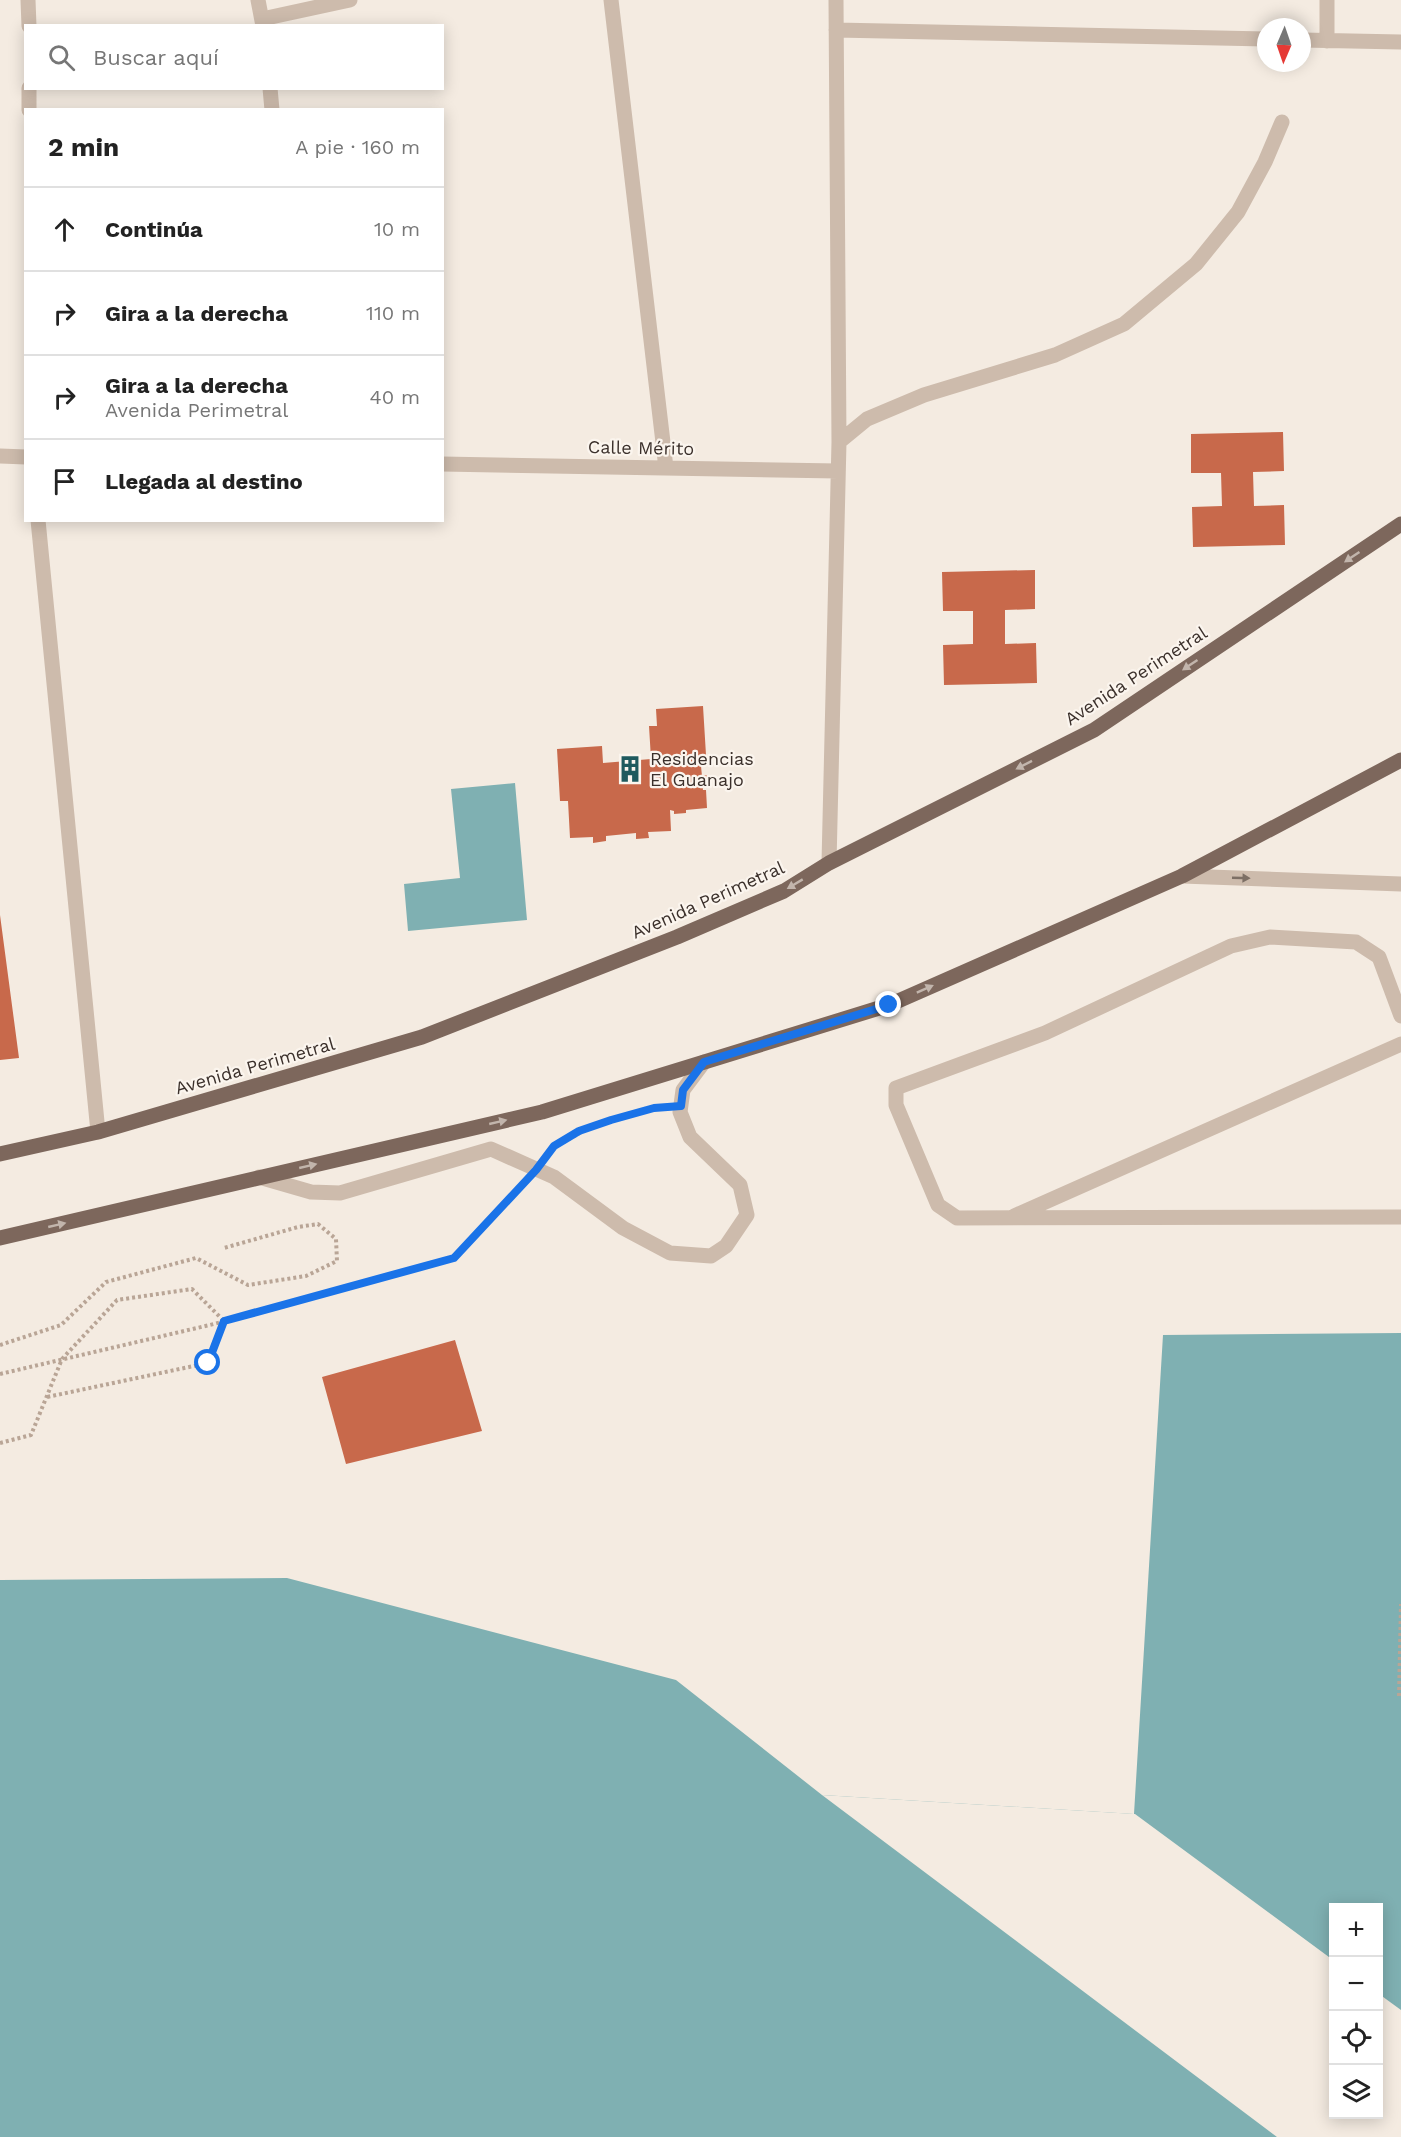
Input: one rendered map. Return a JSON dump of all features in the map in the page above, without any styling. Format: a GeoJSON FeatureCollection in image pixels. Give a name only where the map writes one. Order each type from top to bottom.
{"type":"FeatureCollection","features":[{"type":"Feature","properties":{"kind":"main road","name":"Avenida Perimetral"},"geometry":{"type":"LineString","coordinates":[[0,1154],[98,1132],[422,1037],[677,937],[784,891],[829,863],[1094,730],[1401,524]]}},
{"type":"Feature","properties":{"kind":"main road"},"geometry":{"type":"LineString","coordinates":[[0,1238],[542,1112],[889,1005],[1182,876],[1401,760]]}},
{"type":"Feature","properties":{"kind":"street"},"geometry":{"type":"LineString","coordinates":[[28,0],[29,24]]}},
{"type":"Feature","properties":{"kind":"street"},"geometry":{"type":"LineString","coordinates":[[258,0],[263,22],[350,0]]}},
{"type":"Feature","properties":{"kind":"street"},"geometry":{"type":"LineString","coordinates":[[610,0],[666,468]]}},
{"type":"Feature","properties":{"kind":"street"},"geometry":{"type":"LineString","coordinates":[[829,863],[839,442],[837,0]]}},
{"type":"Feature","properties":{"kind":"street"},"geometry":{"type":"LineString","coordinates":[[1326,41],[1327,0]]}},
{"type":"Feature","properties":{"kind":"street"},"geometry":{"type":"LineString","coordinates":[[836,30],[1257,39]]}},
{"type":"Feature","properties":{"kind":"street"},"geometry":{"type":"LineString","coordinates":[[1311,40],[1401,42]]}},
{"type":"Feature","properties":{"kind":"street"},"geometry":{"type":"LineString","coordinates":[[29,90],[29,108]]}},
{"type":"Feature","properties":{"kind":"street"},"geometry":{"type":"LineString","coordinates":[[270,90],[272,108]]}},
{"type":"Feature","properties":{"kind":"street"},"geometry":{"type":"LineString","coordinates":[[839,442],[867,419],[924,394],[1055,355],[1125,324],[1196,264],[1238,212],[1265,162],[1282,122]]}},
{"type":"Feature","properties":{"kind":"street"},"geometry":{"type":"LineString","coordinates":[[0,456],[24,457]]}},
{"type":"Feature","properties":{"kind":"street","name":"Calle Mérito"},"geometry":{"type":"LineString","coordinates":[[444,464],[838,471]]}},
{"type":"Feature","properties":{"kind":"street"},"geometry":{"type":"LineString","coordinates":[[39,522],[98,1132]]}},
{"type":"Feature","properties":{"kind":"street"},"geometry":{"type":"LineString","coordinates":[[1182,876],[1401,884]]}},
{"type":"Feature","properties":{"kind":"street"},"geometry":{"type":"LineString","coordinates":[[1401,1016],[1379,957],[1356,942],[1270,938],[1232,946],[1045,1033],[896,1088],[896,1105],[938,1205],[957,1218],[1401,1217]]}},
{"type":"Feature","properties":{"kind":"street"},"geometry":{"type":"LineString","coordinates":[[1009,1218],[1401,1044]]}},
{"type":"Feature","properties":{"kind":"street"},"geometry":{"type":"LineString","coordinates":[[259,1177],[311,1192],[340,1193],[491,1149],[554,1177],[623,1228],[670,1253],[711,1256],[726,1246],[747,1215],[740,1185],[690,1137],[680,1112],[683,1090],[704,1062]]}},
{"type":"Feature","properties":{"kind":"path"},"geometry":{"type":"LineString","coordinates":[[0,1374],[224,1321],[454,1258],[536,1170],[554,1146],[600,1124]]}},
{"type":"Feature","properties":{"kind":"path"},"geometry":{"type":"LineString","coordinates":[[0,1345],[61,1325],[106,1282],[196,1258],[248,1285],[306,1276],[337,1261],[336,1239],[318,1224],[224,1248]]}},
{"type":"Feature","properties":{"kind":"path"},"geometry":{"type":"LineString","coordinates":[[0,1443],[31,1435],[62,1359],[117,1300],[192,1289],[224,1321]]}},
{"type":"Feature","properties":{"kind":"path"},"geometry":{"type":"LineString","coordinates":[[47,1397],[208,1363],[224,1321]]}},
{"type":"Feature","properties":{"kind":"path"},"geometry":{"type":"LineString","coordinates":[[1399,1696],[1401,1604]]}},
{"type":"Feature","properties":{"kind":"water"},"geometry":{"type":"Polygon","coordinates":[[[515,783],[527,920],[408,931],[404,884],[460,878],[451,789],[515,783]]]}},
{"type":"Feature","properties":{"kind":"water"},"geometry":{"type":"Polygon","coordinates":[[[1401,1333],[1401,2137],[0,2137],[0,1580],[287,1578],[676,1680],[822,1795],[1134,1814],[1163,1335],[1401,1333]]]}},
{"type":"Feature","properties":{"kind":"pier"},"geometry":{"type":"Polygon","coordinates":[[[822,1795],[1135,1814],[1329,1957],[1329,2119],[1383,2119],[1383,1997],[1401,2010],[1401,2137],[1277,2137],[822,1795]]]}},
{"type":"Feature","properties":{"kind":"building"},"geometry":{"type":"Polygon","coordinates":[[[1283,432],[1284,471],[1253,472],[1254,506],[1284,505],[1285,545],[1193,547],[1192,507],[1222,506],[1221,473],[1191,473],[1191,434],[1283,432]]]}},
{"type":"Feature","properties":{"kind":"building"},"geometry":{"type":"Polygon","coordinates":[[[1035,570],[1035,609],[1005,610],[1005,644],[1036,643],[1037,683],[944,685],[943,645],[973,644],[973,611],[943,611],[942,572],[1035,570]]]}},
{"type":"Feature","properties":{"kind":"building","name":"Residencias El Guanajo"},"geometry":{"type":"Polygon","coordinates":[[[703,706],[706,755],[700,756],[702,776],[708,775],[708,785],[702,785],[703,790],[706,790],[707,808],[674,814],[674,811],[670,810],[671,831],[648,832],[649,838],[636,839],[636,833],[606,836],[606,841],[593,843],[593,837],[570,838],[568,801],[560,801],[557,749],[602,746],[603,763],[651,759],[649,726],[657,726],[656,709],[703,706]]]}},
{"type":"Feature","properties":{"kind":"building"},"geometry":{"type":"Polygon","coordinates":[[[0,915],[19,1058],[0,1060],[0,915]]]}},
{"type":"Feature","properties":{"kind":"building"},"geometry":{"type":"Polygon","coordinates":[[[455,1340],[482,1431],[346,1464],[322,1377],[455,1340]]]}},
{"type":"Feature","properties":{"kind":"place","name":"Residencias El Guanajo"},"geometry":{"type":"Point","coordinates":[630,769]}},
{"type":"Feature","properties":{"kind":"route"},"geometry":{"type":"LineString","coordinates":[[208,1363],[224,1321],[454,1258],[536,1170],[554,1146],[579,1131],[611,1120],[654,1108],[681,1106],[683,1090],[704,1062],[889,1005]]}}]}
